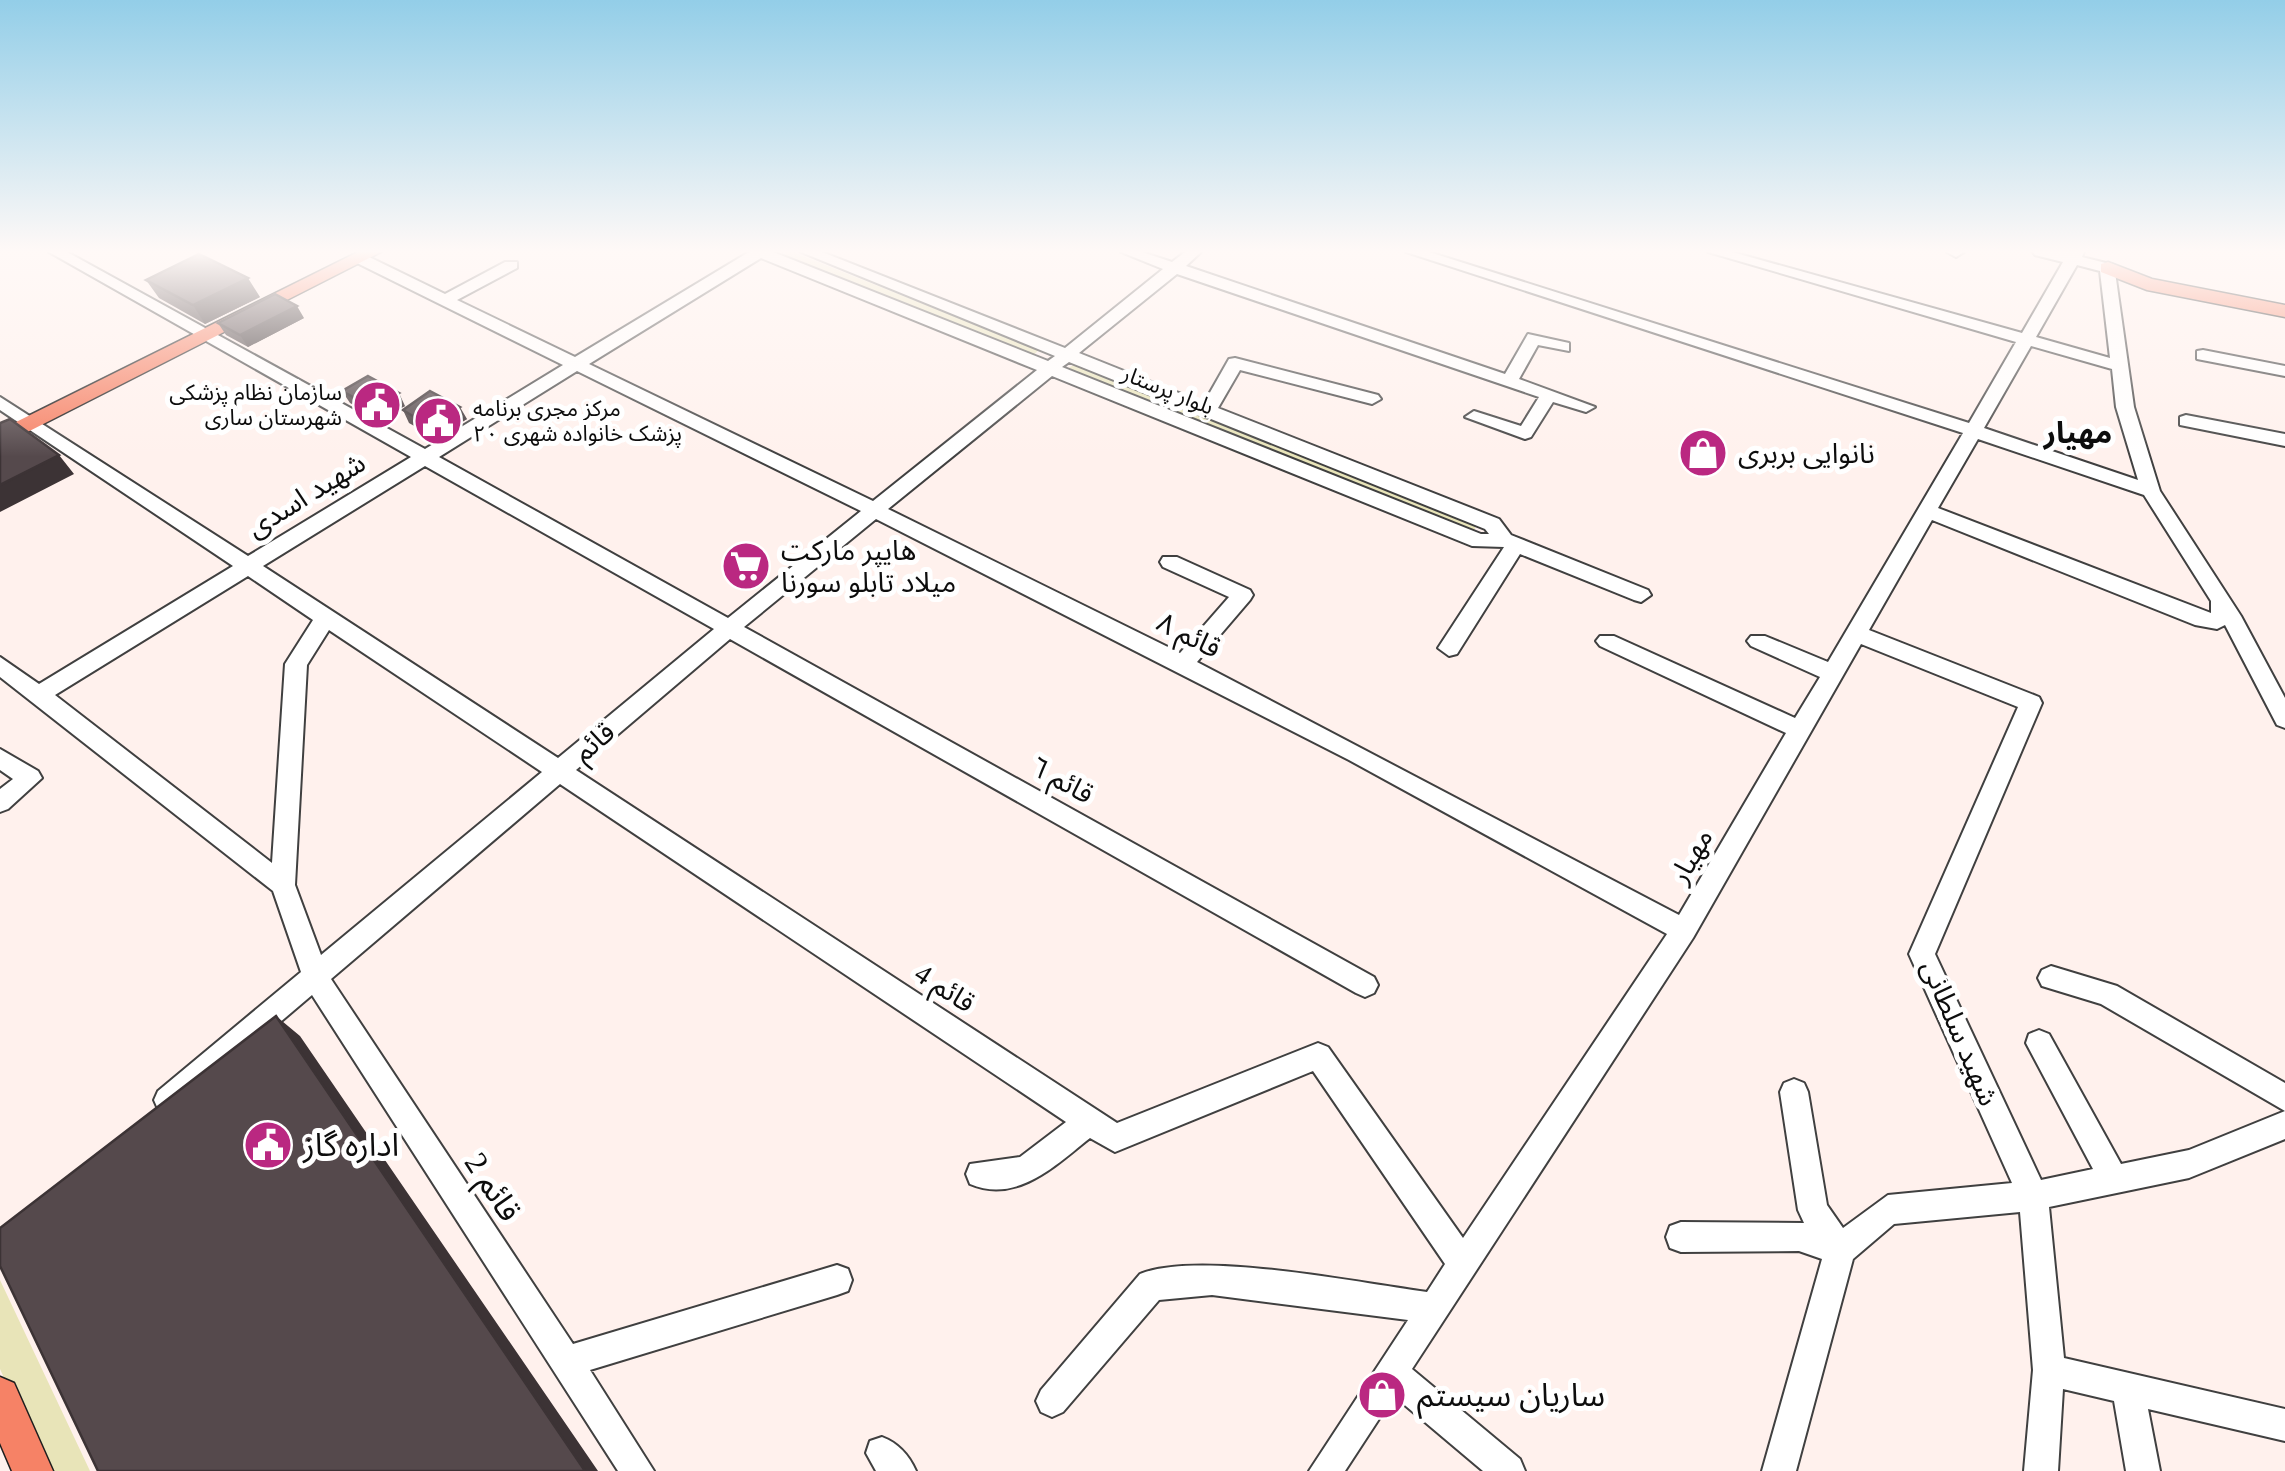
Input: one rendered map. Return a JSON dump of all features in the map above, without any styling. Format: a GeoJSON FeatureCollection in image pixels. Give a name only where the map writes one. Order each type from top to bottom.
{"type":"FeatureCollection","features":[{"type":"Feature","properties":{"kind":"main road"},"geometry":{"type":"LineString","coordinates":[[0,439],[28,421],[227,321]]}},
{"type":"Feature","properties":{"kind":"main road"},"geometry":{"type":"LineString","coordinates":[[0,431],[28,421]]}},
{"type":"Feature","properties":{"kind":"main road"},"geometry":{"type":"LineString","coordinates":[[0,1397],[33,1471]]}},
{"type":"Feature","properties":{"kind":"street","name":"قائم ٦"},"geometry":{"type":"LineString","coordinates":[[181,321],[1365,985]]}},
{"type":"Feature","properties":{"kind":"street","name":"قائم ٨"},"geometry":{"type":"LineString","coordinates":[[487,321],[873,509],[1478,815],[1684,930]]}},
{"type":"Feature","properties":{"kind":"street","name":"شهید اسدی"},"geometry":{"type":"LineString","coordinates":[[38,694],[644,321]]}},
{"type":"Feature","properties":{"kind":"street","name":"بلوار پرستار"},"geometry":{"type":"LineString","coordinates":[[930,321],[1479,541],[1510,542],[1641,595]]}},
{"type":"Feature","properties":{"kind":"street","name":"بلوار پرستار"},"geometry":{"type":"LineString","coordinates":[[981,321],[1492,524],[1510,542]]}},
{"type":"Feature","properties":{"kind":"street","name":"قائم"},"geometry":{"type":"LineString","coordinates":[[150,1115],[730,627],[1107,321]]}},
{"type":"Feature","properties":{"kind":"street"},"geometry":{"type":"LineString","coordinates":[[1330,321],[1586,408]]}},
{"type":"Feature","properties":{"kind":"street"},"geometry":{"type":"LineString","coordinates":[[1634,321],[1971,429],[2151,492]]}},
{"type":"Feature","properties":{"kind":"street"},"geometry":{"type":"LineString","coordinates":[[1949,321],[2120,366]]}},
{"type":"Feature","properties":{"kind":"street","name":"مهیار"},"geometry":{"type":"LineString","coordinates":[[1326,1471],[1684,930],[2035,321]]}},
{"type":"Feature","properties":{"kind":"street"},"geometry":{"type":"LineString","coordinates":[[2114,321],[2125,407],[2151,492],[2222,600],[2285,719]]}},
{"type":"Feature","properties":{"kind":"street"},"geometry":{"type":"LineString","coordinates":[[1508,381],[1534,338],[1563,347]]}},
{"type":"Feature","properties":{"kind":"street"},"geometry":{"type":"LineString","coordinates":[[2203,355],[2285,371]]}},
{"type":"Feature","properties":{"kind":"street"},"geometry":{"type":"LineString","coordinates":[[1208,411],[1235,363],[1372,399]]}},
{"type":"Feature","properties":{"kind":"street"},"geometry":{"type":"LineString","coordinates":[[1474,417],[1525,433],[1548,395]]}},
{"type":"Feature","properties":{"kind":"street","name":"قائم 4"},"geometry":{"type":"LineString","coordinates":[[0,402],[243,566],[1115,1138],[1318,1056],[1463,1264]]}},
{"type":"Feature","properties":{"kind":"street"},"geometry":{"type":"LineString","coordinates":[[2186,420],[2285,440]]}},
{"type":"Feature","properties":{"kind":"street"},"geometry":{"type":"LineString","coordinates":[[1925,510],[2202,620],[2217,621],[2222,614],[2222,600]]}},
{"type":"Feature","properties":{"kind":"street"},"geometry":{"type":"LineString","coordinates":[[1450,648],[1510,542]]}},
{"type":"Feature","properties":{"kind":"street"},"geometry":{"type":"LineString","coordinates":[[1170,562],[1242,595],[1182,665]]}},
{"type":"Feature","properties":{"kind":"street"},"geometry":{"type":"LineString","coordinates":[[283,885],[296,664],[326,617]]}},
{"type":"Feature","properties":{"kind":"street","name":"شهید سلطانی"},"geometry":{"type":"LineString","coordinates":[[1854,633],[2031,703],[1922,954],[2033,1196],[2048,1370],[2041,1471]]}},
{"type":"Feature","properties":{"kind":"street"},"geometry":{"type":"LineString","coordinates":[[1607,641],[1799,729]]}},
{"type":"Feature","properties":{"kind":"street"},"geometry":{"type":"LineString","coordinates":[[1758,641],[1832,672]]}},
{"type":"Feature","properties":{"kind":"street"},"geometry":{"type":"LineString","coordinates":[[0,665],[283,885]]}},
{"type":"Feature","properties":{"kind":"street"},"geometry":{"type":"LineString","coordinates":[[0,758],[30,778],[0,802]]}},
{"type":"Feature","properties":{"kind":"street","name":"قائم 2"},"geometry":{"type":"LineString","coordinates":[[283,885],[316,978],[637,1471]]}},
{"type":"Feature","properties":{"kind":"street"},"geometry":{"type":"LineString","coordinates":[[2051,978],[2108,994],[2285,1098]]}},
{"type":"Feature","properties":{"kind":"street"},"geometry":{"type":"LineString","coordinates":[[2039,1043],[2114,1179]]}},
{"type":"Feature","properties":{"kind":"street"},"geometry":{"type":"LineString","coordinates":[[1794,1092],[1813,1210],[1840,1250]]}},
{"type":"Feature","properties":{"kind":"street"},"geometry":{"type":"LineString","coordinates":[[980,1174],[1024,1171],[1089,1121]]}},
{"type":"Feature","properties":{"kind":"street"},"geometry":{"type":"LineString","coordinates":[[1779,1471],[1840,1250],[1888,1210],[2033,1196],[2190,1164],[2285,1125]]}},
{"type":"Feature","properties":{"kind":"street"},"geometry":{"type":"LineString","coordinates":[[1681,1237],[1799,1236],[1840,1250]]}},
{"type":"Feature","properties":{"kind":"street"},"geometry":{"type":"LineString","coordinates":[[565,1362],[836,1280]]}},
{"type":"Feature","properties":{"kind":"street"},"geometry":{"type":"LineString","coordinates":[[1052,1402],[1151,1286],[1212,1280],[1435,1308]]}},
{"type":"Feature","properties":{"kind":"street"},"geometry":{"type":"LineString","coordinates":[[2048,1370],[2285,1426]]}},
{"type":"Feature","properties":{"kind":"street"},"geometry":{"type":"LineString","coordinates":[[1391,1372],[1508,1471]]}},
{"type":"Feature","properties":{"kind":"street"},"geometry":{"type":"LineString","coordinates":[[2128,1389],[2143,1471]]}},
{"type":"Feature","properties":{"kind":"shaded area"},"geometry":{"type":"Polygon","coordinates":[[[940,321],[965,321],[1039,350],[1030,358],[940,321]]]}},
{"type":"Feature","properties":{"kind":"shaded area"},"geometry":{"type":"Polygon","coordinates":[[[1075,364],[1476,525],[1474,531],[1067,369],[1075,364]]]}},
{"type":"Feature","properties":{"kind":"shaded area"},"geometry":{"type":"Polygon","coordinates":[[[0,1280],[90,1471],[46,1471],[0,1369],[0,1280]]]}},
{"type":"Feature","properties":{"kind":"building"},"geometry":{"type":"Polygon","coordinates":[[[223,321],[268,321],[240,335],[218,323],[223,321]]]}},
{"type":"Feature","properties":{"kind":"building"},"geometry":{"type":"Polygon","coordinates":[[[368,376],[399,393],[372,407],[342,391],[368,376]]]}},
{"type":"Feature","properties":{"kind":"building"},"geometry":{"type":"Polygon","coordinates":[[[430,391],[460,407],[429,426],[403,410],[430,391]]]}},
{"type":"Feature","properties":{"kind":"building"},"geometry":{"type":"Polygon","coordinates":[[[10,419],[59,455],[0,485],[0,423],[10,419]]]}},
{"type":"Feature","properties":{"kind":"building","name":"اداره گاز"},"geometry":{"type":"Polygon","coordinates":[[[276,1016],[585,1471],[98,1471],[0,1266],[0,1228],[276,1016]]]}},
{"type":"Feature","properties":{"kind":"place","name":"سازمان نظام پزشکی شهرستان ساری"},"geometry":{"type":"Point","coordinates":[377,405]}},
{"type":"Feature","properties":{"kind":"place","name":"مرکز مجری برنامه پزشک خانواده شهری ٢٠"},"geometry":{"type":"Point","coordinates":[438,421]}},
{"type":"Feature","properties":{"kind":"place","name":"نانوایی بربری"},"geometry":{"type":"Point","coordinates":[1703,453]}},
{"type":"Feature","properties":{"kind":"place","name":"هایپر مارکت میلاد تابلو سورنا"},"geometry":{"type":"Point","coordinates":[746,566]}},
{"type":"Feature","properties":{"kind":"place","name":"اداره گاز"},"geometry":{"type":"Point","coordinates":[268,1145]}},
{"type":"Feature","properties":{"kind":"place","name":"ساریان سیستم"},"geometry":{"type":"Point","coordinates":[1382,1395]}},
{"type":"Feature","properties":{"kind":"district","name":"مهیار"},"geometry":{"type":"Point","coordinates":[2078,432]}}]}
